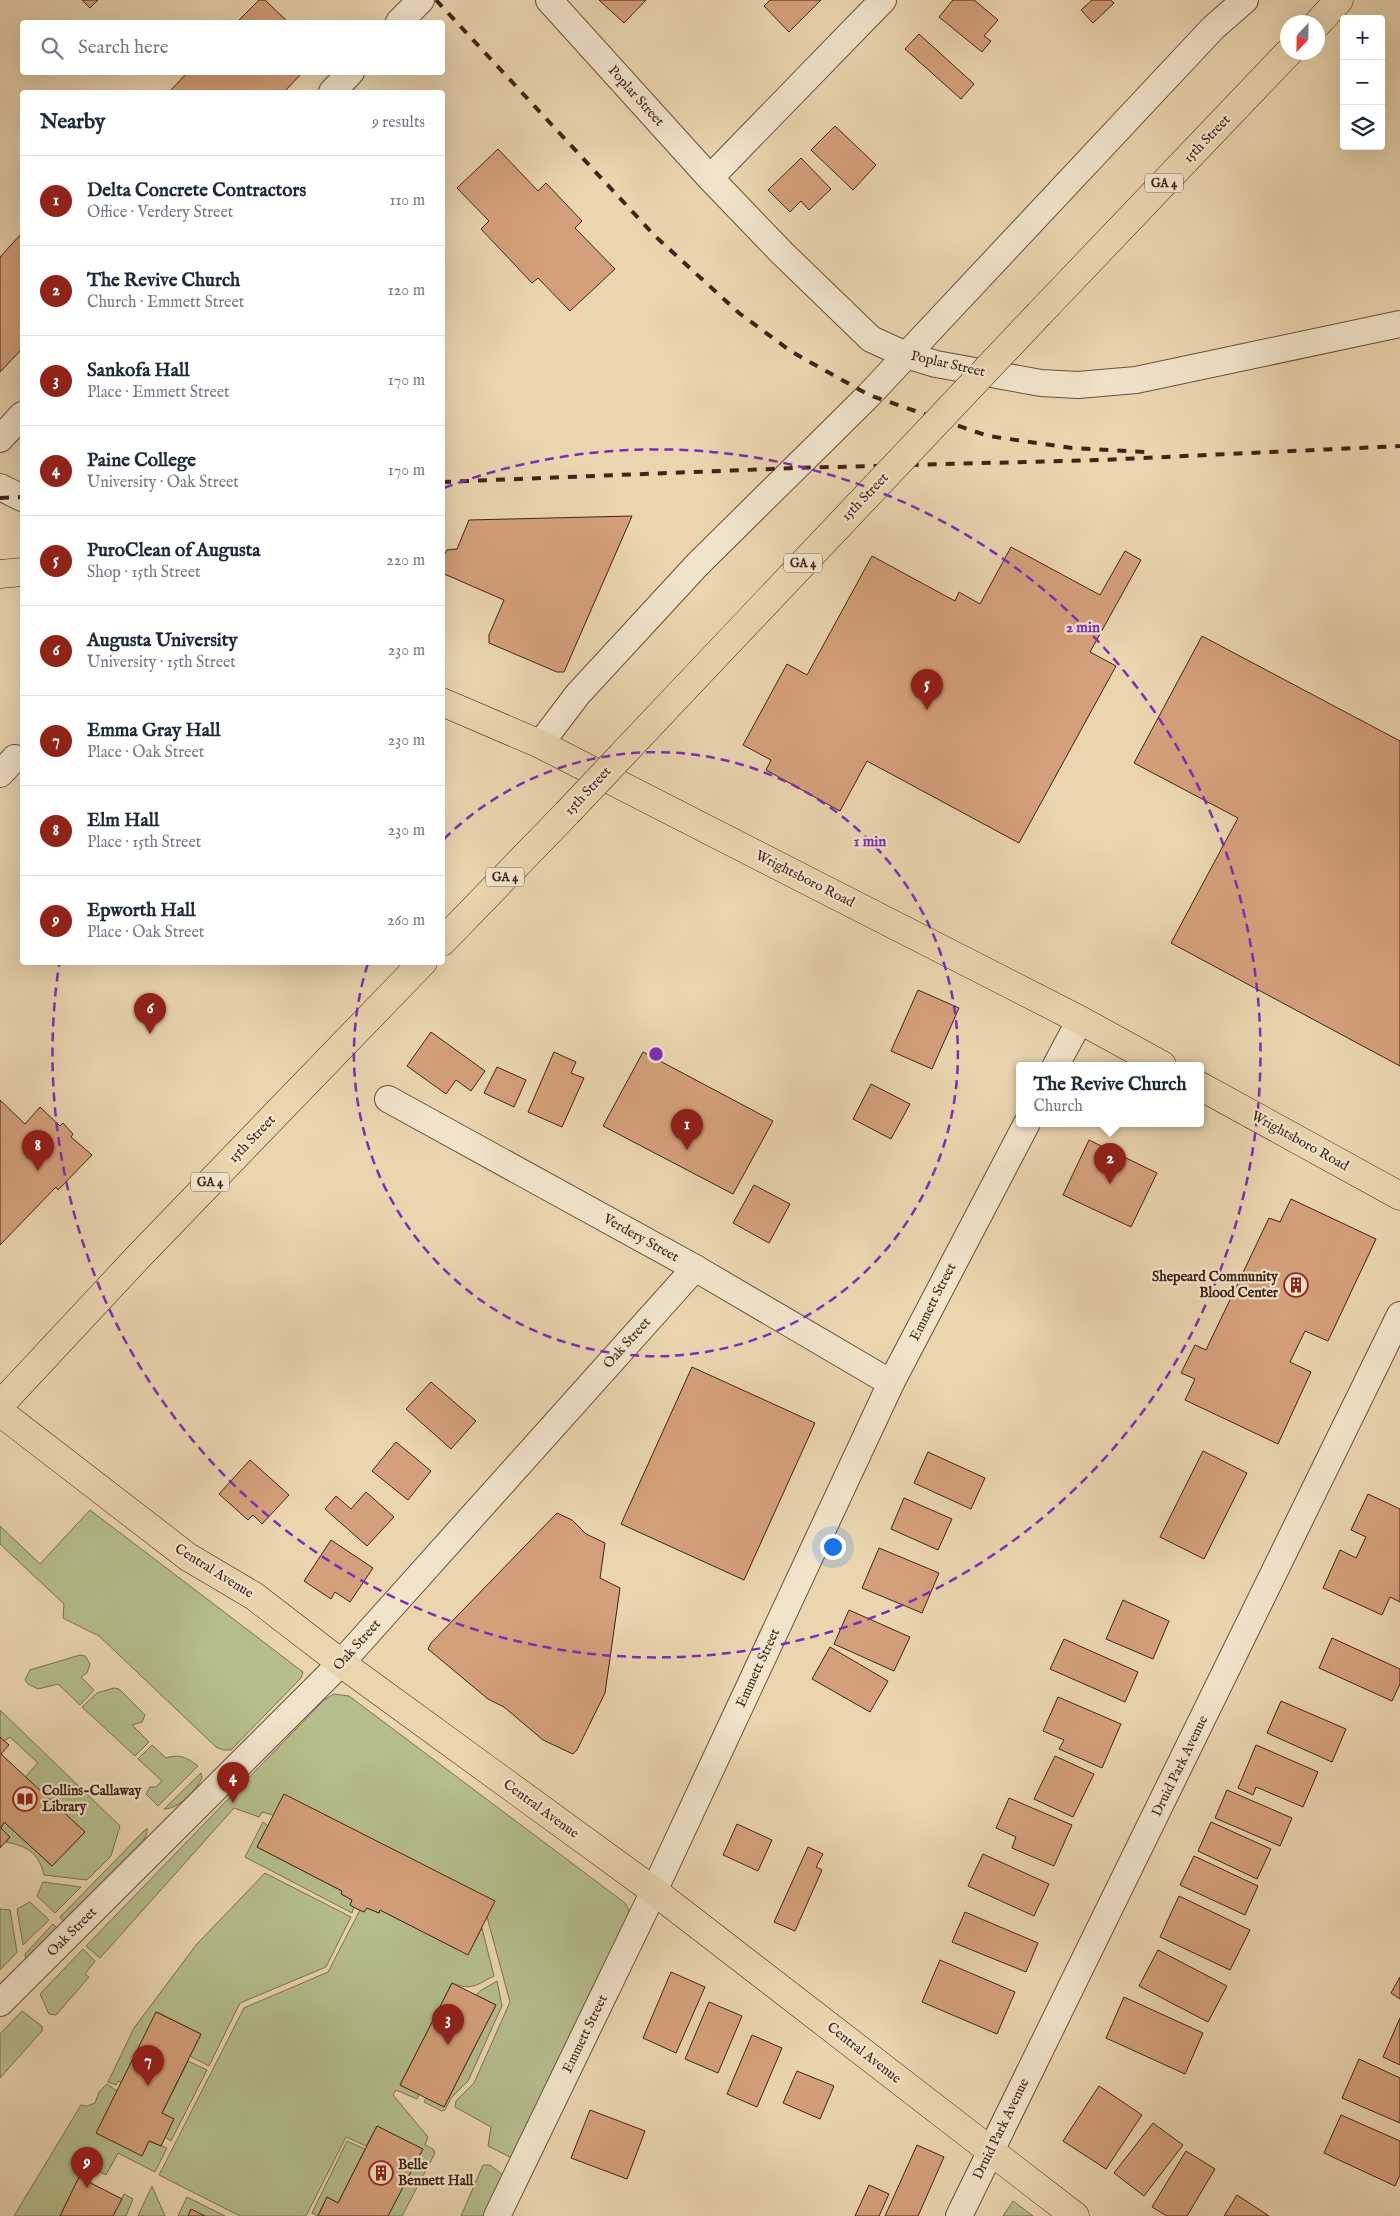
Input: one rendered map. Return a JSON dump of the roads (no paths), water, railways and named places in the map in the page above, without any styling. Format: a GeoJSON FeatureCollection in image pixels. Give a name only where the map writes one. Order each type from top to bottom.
{"type":"FeatureCollection","features":[{"type":"Feature","properties":{"kind":"main road"},"geometry":{"type":"LineString","coordinates":[[1325,16],[1340,0]]}},
{"type":"Feature","properties":{"kind":"main road","name":"15th Street"},"geometry":{"type":"LineString","coordinates":[[445,939],[568,813],[1281,60]]}},
{"type":"Feature","properties":{"kind":"main road"},"geometry":{"type":"LineString","coordinates":[[0,574],[20,572]]}},
{"type":"Feature","properties":{"kind":"main road","name":"Wrightsboro Road"},"geometry":{"type":"LineString","coordinates":[[445,703],[540,744],[1080,1020],[1157,1062]]}},
{"type":"Feature","properties":{"kind":"main road","name":"15th Street"},"geometry":{"type":"LineString","coordinates":[[0,1405],[140,1255],[420,965]]}},
{"type":"Feature","properties":{"kind":"main road","name":"Wrightsboro Road"},"geometry":{"type":"LineString","coordinates":[[1204,1088],[1400,1196]]}},
{"type":"Feature","properties":{"kind":"main road","name":"Central Avenue"},"geometry":{"type":"LineString","coordinates":[[0,1412],[188,1557],[254,1596],[341,1663],[654,1891],[1075,2216]]}},
{"type":"Feature","properties":{"kind":"street"},"geometry":{"type":"LineString","coordinates":[[401,20],[421,0]]}},
{"type":"Feature","properties":{"kind":"street","name":"Poplar Street"},"geometry":{"type":"LineString","coordinates":[[549,0],[710,178],[782,253],[871,339],[906,355],[936,364],[1041,383],[1078,385],[1136,380],[1400,324]]}},
{"type":"Feature","properties":{"kind":"street"},"geometry":{"type":"LineString","coordinates":[[710,178],[883,0]]}},
{"type":"Feature","properties":{"kind":"street"},"geometry":{"type":"LineString","coordinates":[[540,744],[578,694],[697,565],[869,395],[1213,28],[1245,0]]}},
{"type":"Feature","properties":{"kind":"street"},"geometry":{"type":"LineString","coordinates":[[334,90],[348,75]]}},
{"type":"Feature","properties":{"kind":"street"},"geometry":{"type":"LineString","coordinates":[[0,439],[20,417]]}},
{"type":"Feature","properties":{"kind":"street"},"geometry":{"type":"LineString","coordinates":[[0,487],[20,497]]}},
{"type":"Feature","properties":{"kind":"street"},"geometry":{"type":"LineString","coordinates":[[1058,1062],[1080,1020]]}},
{"type":"Feature","properties":{"kind":"street","name":"Verdery Street"},"geometry":{"type":"LineString","coordinates":[[388,1099],[695,1268],[891,1383]]}},
{"type":"Feature","properties":{"kind":"street","name":"Emmett Street"},"geometry":{"type":"LineString","coordinates":[[497,2216],[654,1891],[891,1383],[1024,1127]]}},
{"type":"Feature","properties":{"kind":"street","name":"Oak Street"},"geometry":{"type":"LineString","coordinates":[[0,2003],[341,1663],[695,1268]]}},
{"type":"Feature","properties":{"kind":"street","name":"Druid Park Avenue"},"geometry":{"type":"LineString","coordinates":[[959,2216],[1400,1315]]}},
{"type":"Feature","properties":{"kind":"railway"},"geometry":{"type":"LineString","coordinates":[[436,0],[655,236],[739,313],[792,352],[869,395],[988,436],[1072,448],[1145,452]]}},
{"type":"Feature","properties":{"kind":"railway"},"geometry":{"type":"LineString","coordinates":[[445,482],[795,468],[1100,460],[1400,446]]}},
{"type":"Feature","properties":{"kind":"railway"},"geometry":{"type":"LineString","coordinates":[[0,498],[20,497]]}},
{"type":"Feature","properties":{"kind":"place","name":"PuroClean of Augusta"},"geometry":{"type":"Point","coordinates":[927,710]}},
{"type":"Feature","properties":{"kind":"place","name":"Augusta University"},"geometry":{"type":"Point","coordinates":[150,1034]}},
{"type":"Feature","properties":{"kind":"place","name":"Delta Concrete Contractors"},"geometry":{"type":"Point","coordinates":[687,1150]}},
{"type":"Feature","properties":{"kind":"place","name":"Elm Hall"},"geometry":{"type":"Point","coordinates":[38,1171]}},
{"type":"Feature","properties":{"kind":"place","name":"The Revive Church"},"geometry":{"type":"Point","coordinates":[1110,1184]}},
{"type":"Feature","properties":{"kind":"place","name":"Shepeard Community Blood Center"},"geometry":{"type":"Point","coordinates":[1296,1285]}},
{"type":"Feature","properties":{"kind":"place","name":"Collins-Callaway Library"},"geometry":{"type":"Point","coordinates":[25,1799]}},
{"type":"Feature","properties":{"kind":"place","name":"Paine College"},"geometry":{"type":"Point","coordinates":[233,1803]}},
{"type":"Feature","properties":{"kind":"place","name":"Sankofa Hall"},"geometry":{"type":"Point","coordinates":[448,2045]}},
{"type":"Feature","properties":{"kind":"place","name":"Emma Gray Hall"},"geometry":{"type":"Point","coordinates":[148,2086]}},
{"type":"Feature","properties":{"kind":"place","name":"Belle Bennett Hall"},"geometry":{"type":"Point","coordinates":[381,2173]}},
{"type":"Feature","properties":{"kind":"place","name":"Epworth Hall"},"geometry":{"type":"Point","coordinates":[87,2188]}}]}
